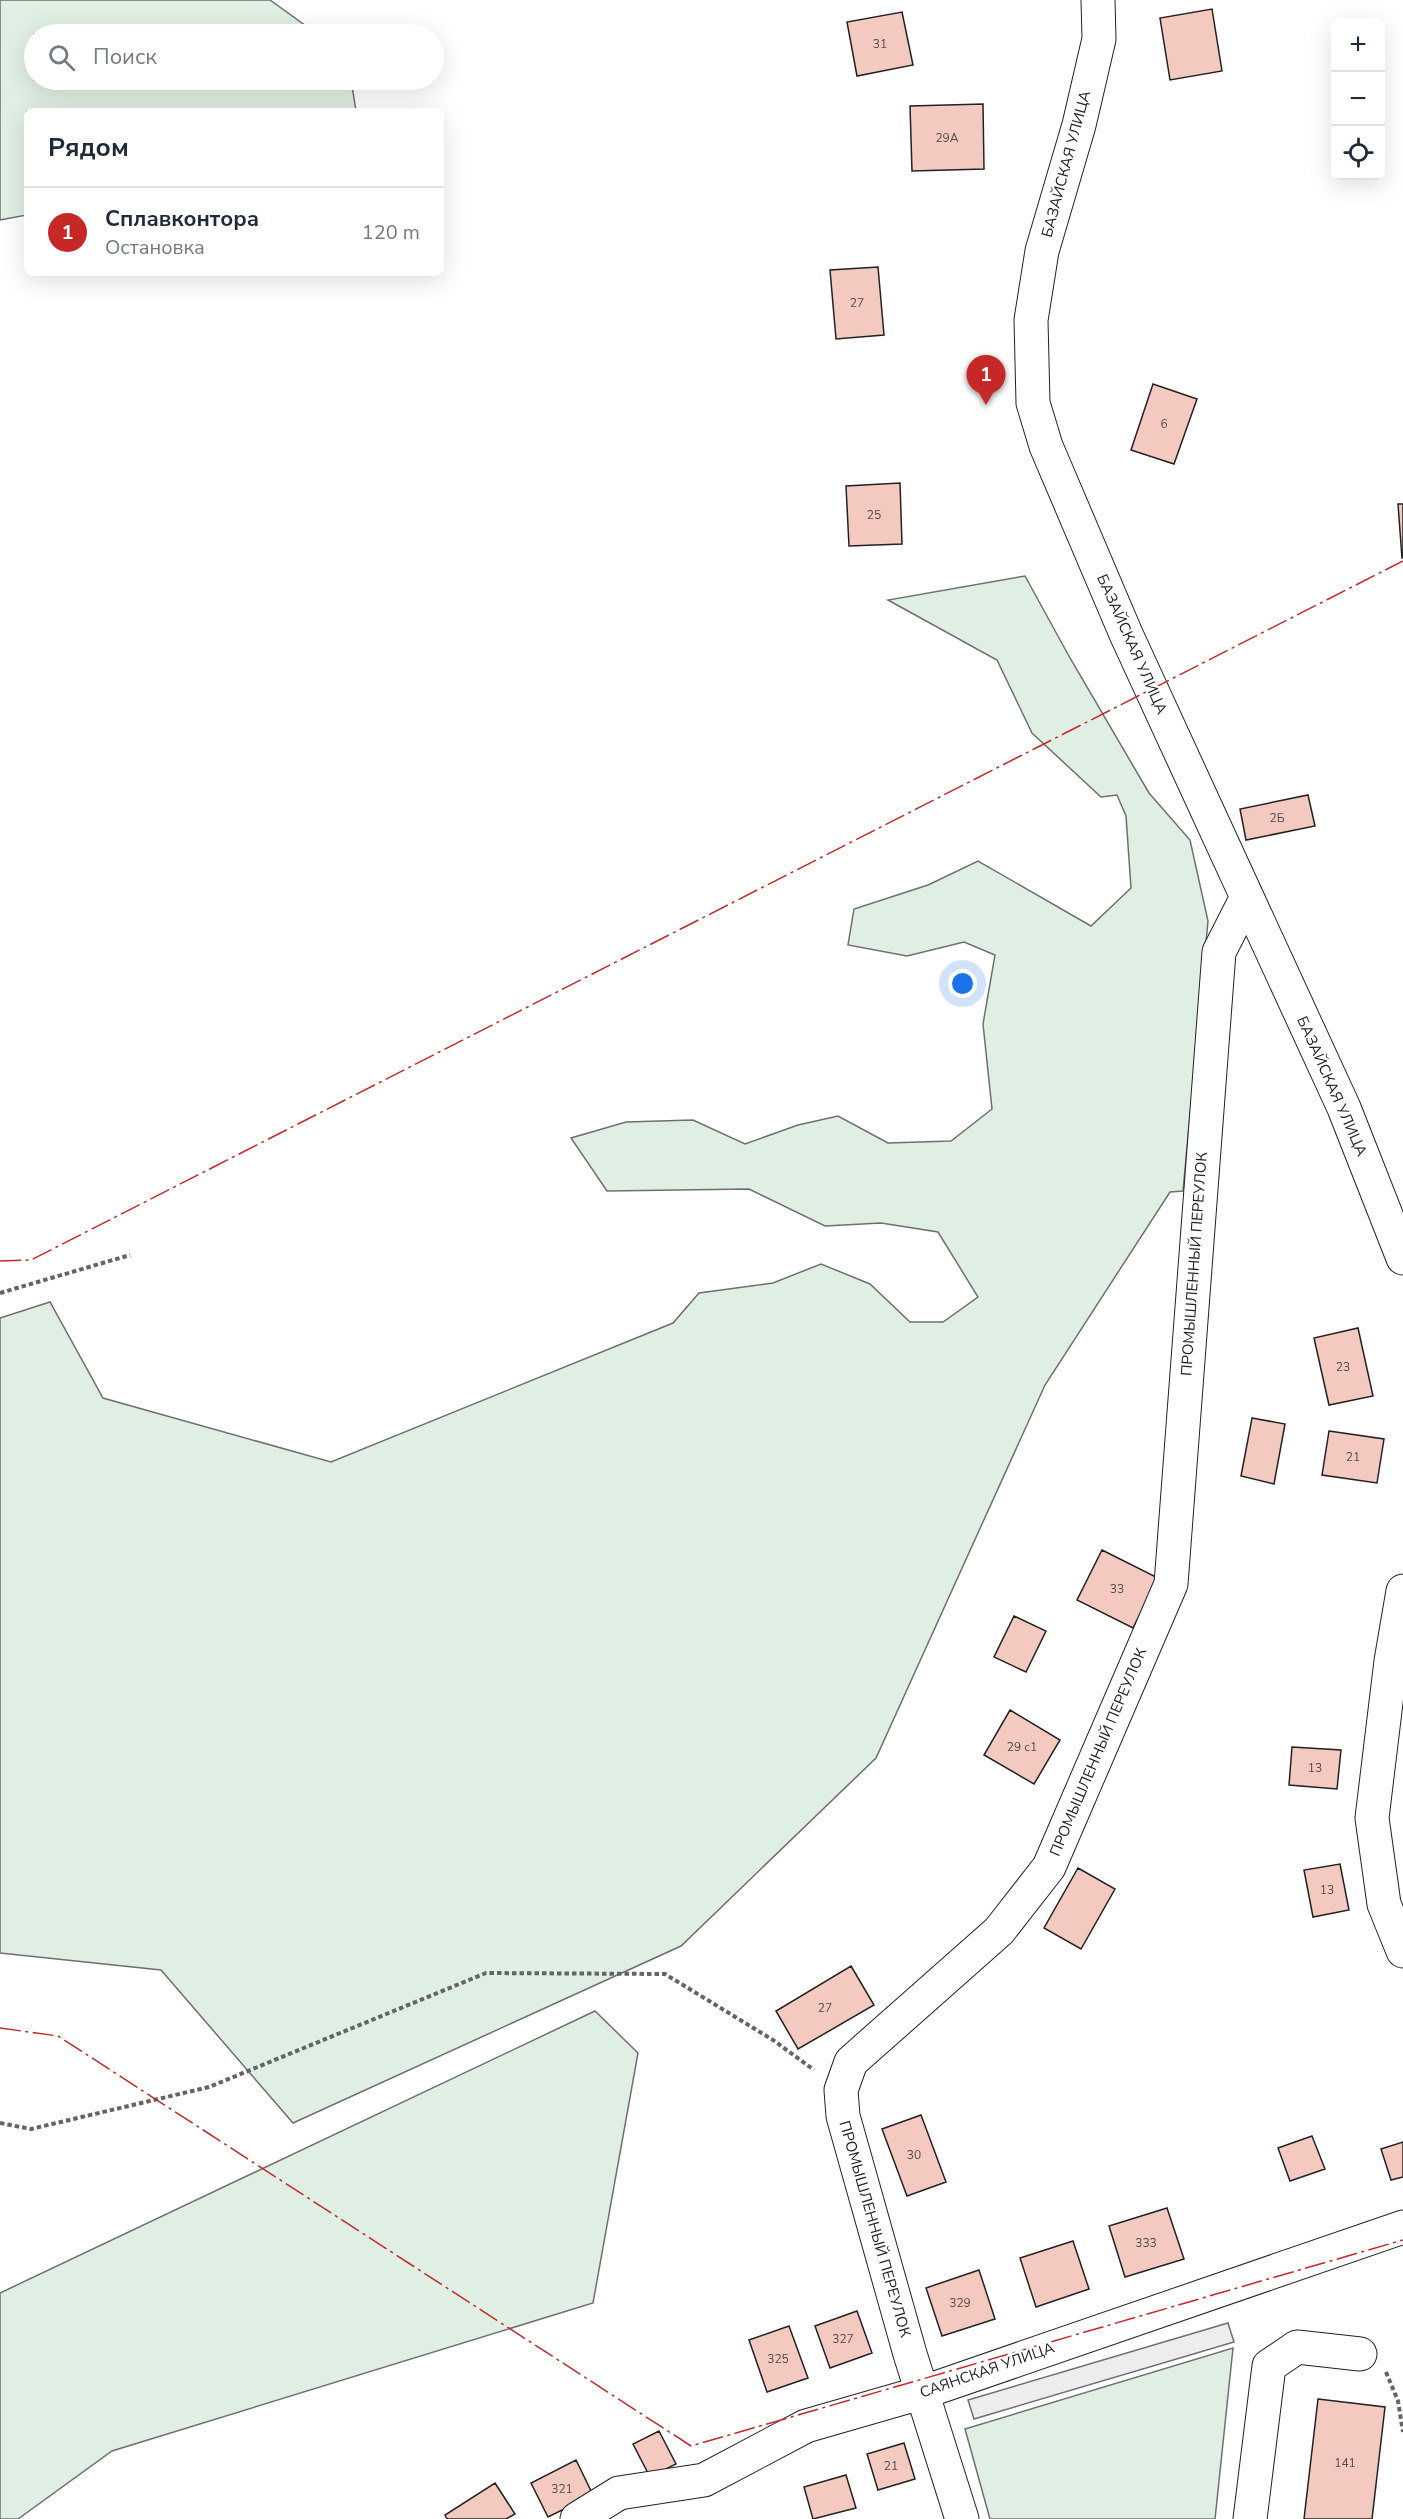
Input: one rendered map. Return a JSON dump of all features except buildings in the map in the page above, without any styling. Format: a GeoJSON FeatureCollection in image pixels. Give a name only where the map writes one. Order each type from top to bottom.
{"type":"FeatureCollection","features":[{"type":"Feature","properties":{"kind":"street","name":"БАЗАЙСКАЯ УЛИЦА"},"geometry":{"type":"LineString","coordinates":[[1098,0],[1099,39],[1079,125],[1042,251],[1031,320],[1033,404],[1046,446],[1126,634],[1344,1108],[1403,1258]]}},
{"type":"Feature","properties":{"kind":"street","name":"ПРОМЫШЛЕННЫЙ ПЕРЕУЛОК"},"geometry":{"type":"LineString","coordinates":[[962,2519],[924,2392],[910,2354],[843,2116],[841,2090],[851,2062],[999,1931],[1048,1867],[1170,1584],[1219,952],[1247,897]]}},
{"type":"Feature","properties":{"kind":"street"},"geometry":{"type":"LineString","coordinates":[[1403,1592],[1391,1661],[1372,1818],[1384,1904],[1403,1951]]}},
{"type":"Feature","properties":{"kind":"street","name":"САЯНСКАЯ УЛИЦА"},"geometry":{"type":"LineString","coordinates":[[577,2519],[619,2493],[704,2480],[806,2426],[924,2392],[1403,2227]]}},
{"type":"Feature","properties":{"kind":"street"},"geometry":{"type":"LineString","coordinates":[[1250,2519],[1269,2366],[1297,2347],[1360,2354]]}},
{"type":"Feature","properties":{"kind":"path"},"geometry":{"type":"LineString","coordinates":[[0,1293],[130,1255]]}},
{"type":"Feature","properties":{"kind":"path"},"geometry":{"type":"LineString","coordinates":[[0,2123],[31,2129],[209,2087],[486,1973],[665,1974],[773,2040],[841,2090]]}},
{"type":"Feature","properties":{"kind":"path"},"geometry":{"type":"LineString","coordinates":[[1360,2354],[1385,2368],[1398,2401],[1403,2432]]}},
{"type":"Feature","properties":{"kind":"green space"},"geometry":{"type":"Polygon","coordinates":[[[0,0],[270,0],[303,24],[24,24],[24,90],[353,90],[356,108],[24,108],[24,216],[0,220],[0,0]]]}},
{"type":"Feature","properties":{"kind":"green space"},"geometry":{"type":"Polygon","coordinates":[[[1025,576],[1149,793],[1190,840],[1208,921],[1183,1191],[1170,1192],[1045,1385],[876,1758],[681,1946],[293,2123],[161,1970],[0,1953],[0,1318],[50,1302],[103,1398],[331,1462],[673,1323],[699,1293],[773,1283],[821,1264],[870,1284],[910,1322],[943,1322],[978,1297],[938,1232],[881,1223],[825,1226],[749,1189],[607,1191],[571,1138],[626,1122],[693,1120],[745,1144],[798,1125],[838,1116],[888,1143],[951,1141],[992,1109],[983,1024],[995,955],[964,942],[907,956],[848,945],[854,909],[928,885],[978,861],[1091,926],[1131,888],[1126,816],[1117,795],[1101,797],[1032,733],[997,660],[888,600],[1025,576]]]}},
{"type":"Feature","properties":{"kind":"green space"},"geometry":{"type":"Polygon","coordinates":[[[595,2011],[638,2053],[593,2303],[112,2451],[18,2519],[0,2519],[0,2293],[595,2011]]]}},
{"type":"Feature","properties":{"kind":"green space"},"geometry":{"type":"Polygon","coordinates":[[[1233,2348],[1215,2519],[990,2519],[965,2429],[1233,2348]]]}},
{"type":"Feature","properties":{"kind":"shaded area"},"geometry":{"type":"Polygon","coordinates":[[[1228,2323],[1234,2342],[974,2419],[968,2400],[1228,2323]]]}},
{"type":"Feature","properties":{"kind":"power"},"geometry":{"type":"LineString","coordinates":[[0,1261],[31,1260],[1403,561]]}},
{"type":"Feature","properties":{"kind":"power"},"geometry":{"type":"LineString","coordinates":[[0,2028],[58,2036],[691,2446],[1403,2240]]}},
{"type":"Feature","properties":{"kind":"place","name":"Сплавконтора"},"geometry":{"type":"Point","coordinates":[986,405]}}]}
